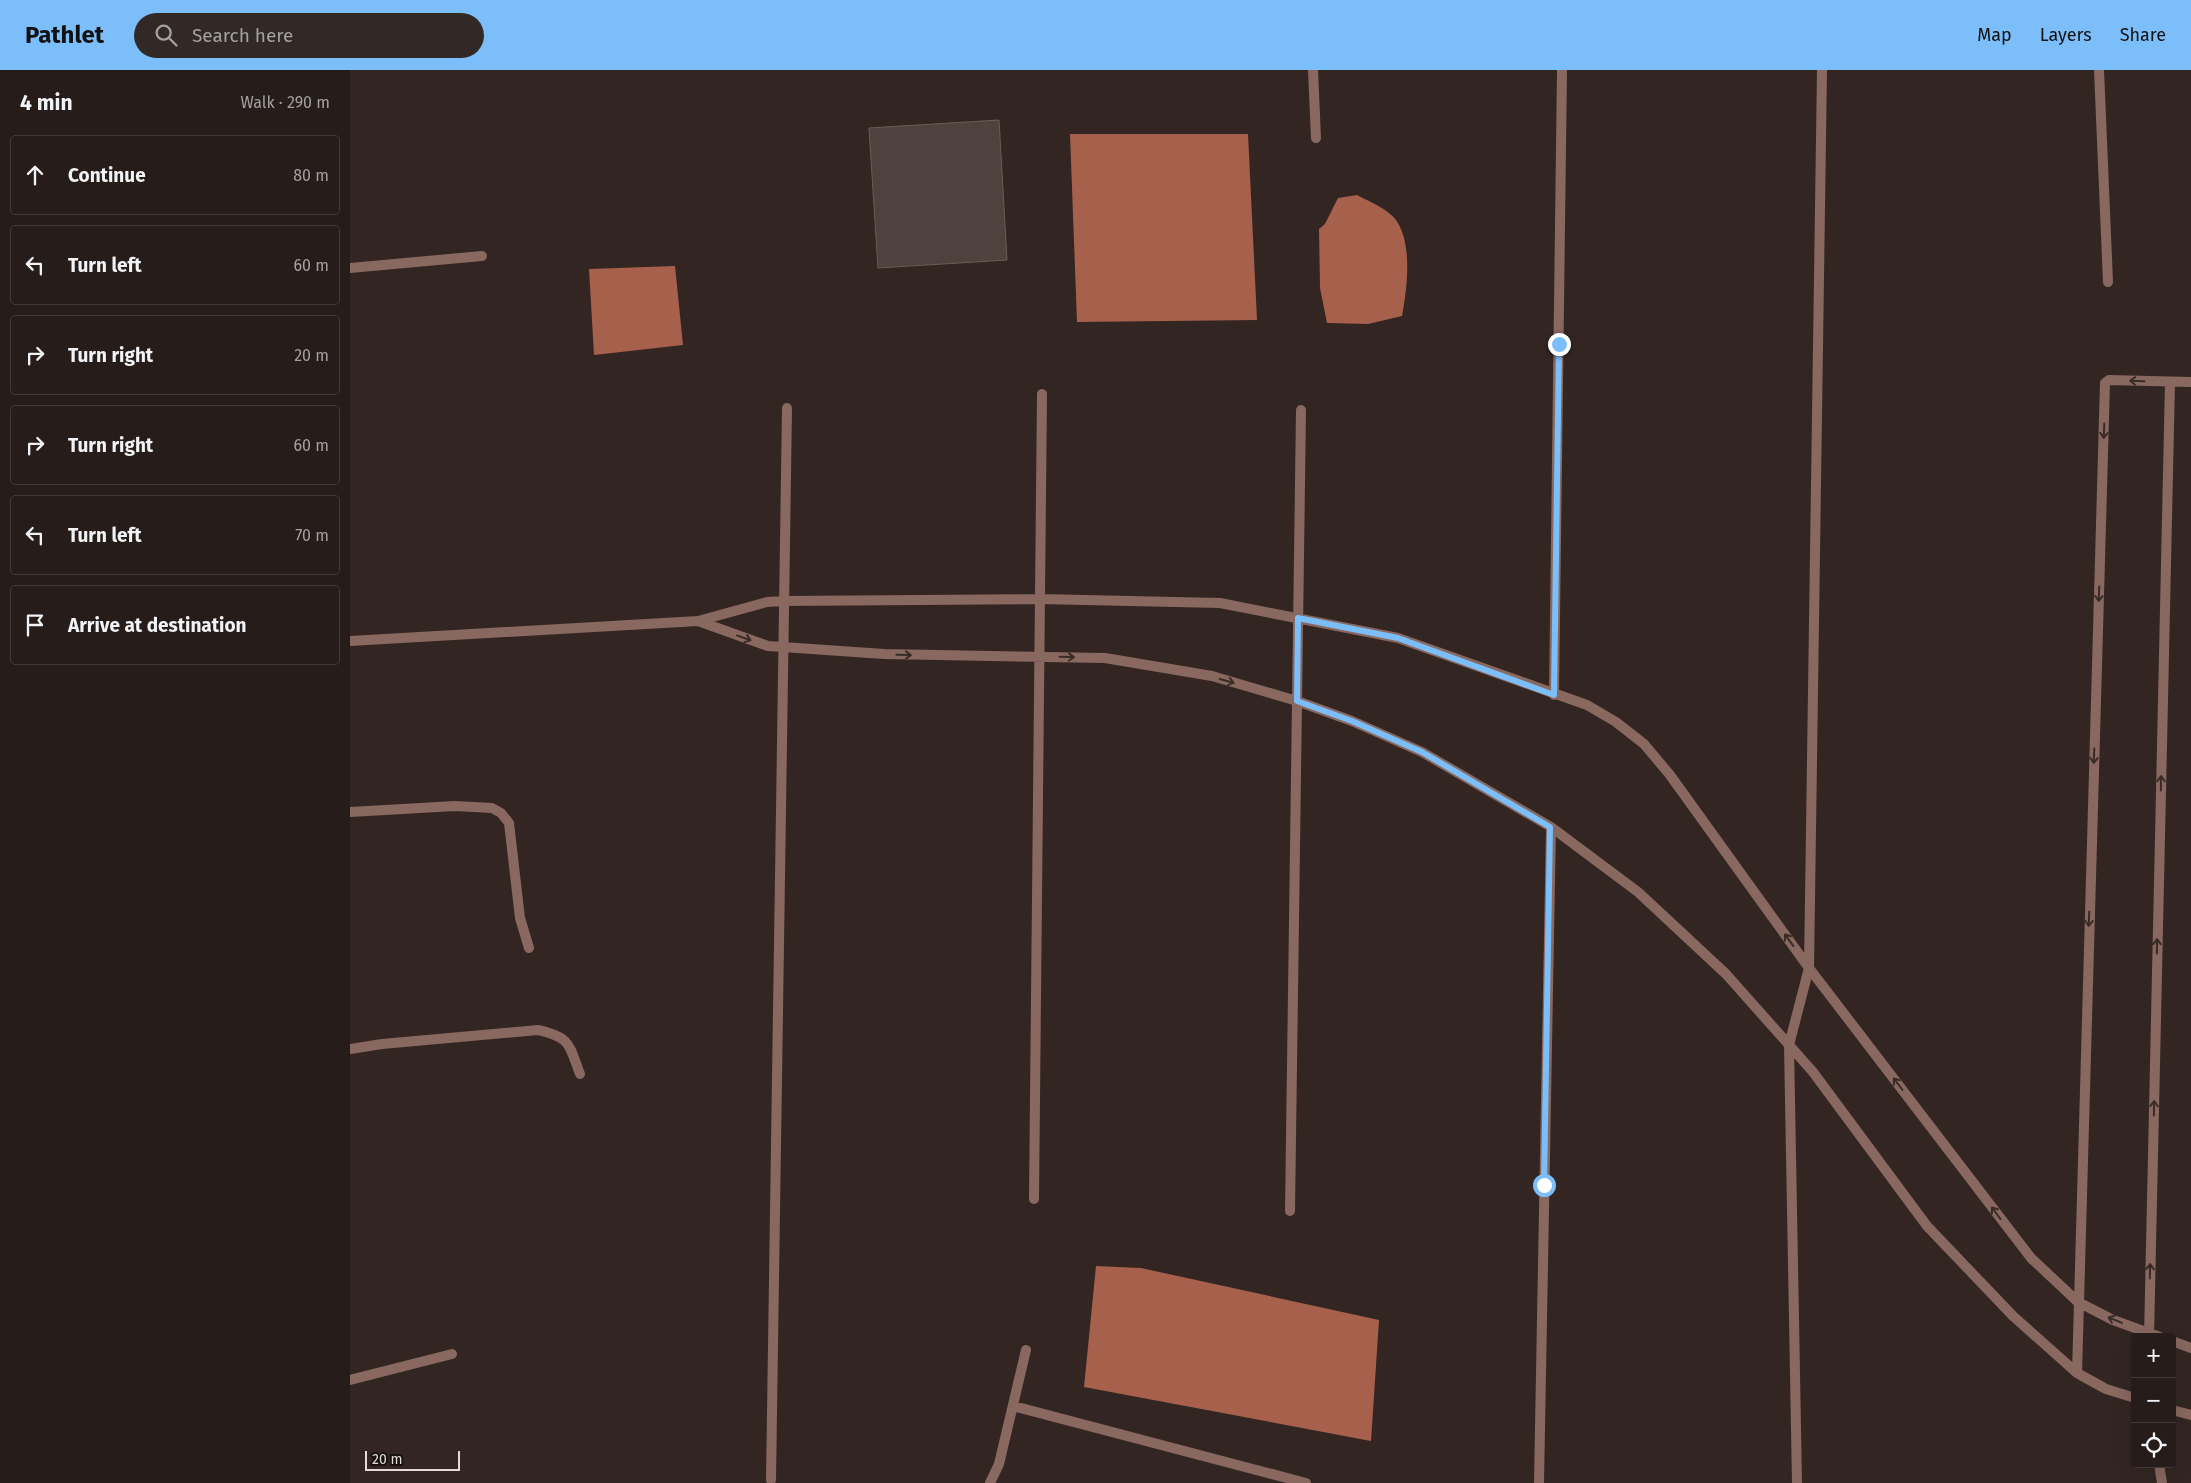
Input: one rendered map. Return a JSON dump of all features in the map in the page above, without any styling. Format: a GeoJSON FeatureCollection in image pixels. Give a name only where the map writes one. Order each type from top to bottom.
{"type":"FeatureCollection","features":[{"type":"Feature","properties":{"kind":"street"},"geometry":{"type":"LineString","coordinates":[[1313,70],[1316,138]]}},
{"type":"Feature","properties":{"kind":"street"},"geometry":{"type":"LineString","coordinates":[[1554,695],[1562,70]]}},
{"type":"Feature","properties":{"kind":"street"},"geometry":{"type":"LineString","coordinates":[[1798,1483],[1789,1045],[1809,968],[1822,70]]}},
{"type":"Feature","properties":{"kind":"street"},"geometry":{"type":"LineString","coordinates":[[2099,70],[2108,282]]}},
{"type":"Feature","properties":{"kind":"street"},"geometry":{"type":"LineString","coordinates":[[350,268],[482,256]]}},
{"type":"Feature","properties":{"kind":"street"},"geometry":{"type":"LineString","coordinates":[[2078,1373],[2078,1302],[2105,382],[2109,380],[2191,382]]}},
{"type":"Feature","properties":{"kind":"street"},"geometry":{"type":"LineString","coordinates":[[2149,1333],[2170,382]]}},
{"type":"Feature","properties":{"kind":"street"},"geometry":{"type":"LineString","coordinates":[[1034,1199],[1042,394]]}},
{"type":"Feature","properties":{"kind":"street"},"geometry":{"type":"LineString","coordinates":[[771,1480],[787,408]]}},
{"type":"Feature","properties":{"kind":"street"},"geometry":{"type":"LineString","coordinates":[[1290,1211],[1301,410]]}},
{"type":"Feature","properties":{"kind":"street"},"geometry":{"type":"LineString","coordinates":[[350,641],[698,621],[767,602],[784,601],[1040,600],[1220,603],[1398,638],[1554,695],[1587,705],[1616,722],[1644,744],[1670,775],[1809,968],[2031,1258],[2078,1302],[2144,1333]]}},
{"type":"Feature","properties":{"kind":"street"},"geometry":{"type":"LineString","coordinates":[[698,621],[768,646],[884,654],[1105,658],[1202,674],[1297,701],[1352,721],[1422,752],[1550,827],[1638,892],[1726,974],[1813,1072],[1927,1226],[2013,1316],[2078,1373],[2106,1389],[2131,1397]]}},
{"type":"Feature","properties":{"kind":"street"},"geometry":{"type":"LineString","coordinates":[[350,812],[455,806],[492,808],[501,813],[509,823],[520,918],[529,948]]}},
{"type":"Feature","properties":{"kind":"street"},"geometry":{"type":"LineString","coordinates":[[1539,1483],[1550,827]]}},
{"type":"Feature","properties":{"kind":"street"},"geometry":{"type":"LineString","coordinates":[[350,1049],[382,1044],[538,1030],[554,1033],[566,1040],[580,1074]]}},
{"type":"Feature","properties":{"kind":"street"},"geometry":{"type":"LineString","coordinates":[[2176,1342],[2191,1348]]}},
{"type":"Feature","properties":{"kind":"street"},"geometry":{"type":"LineString","coordinates":[[990,1483],[999,1464],[1026,1350]]}},
{"type":"Feature","properties":{"kind":"street"},"geometry":{"type":"LineString","coordinates":[[350,1380],[452,1354]]}},
{"type":"Feature","properties":{"kind":"street"},"geometry":{"type":"LineString","coordinates":[[1013,1406],[1306,1483]]}},
{"type":"Feature","properties":{"kind":"street"},"geometry":{"type":"LineString","coordinates":[[2176,1411],[2191,1415]]}},
{"type":"Feature","properties":{"kind":"street"},"geometry":{"type":"LineString","coordinates":[[2160,1468],[2162,1483]]}},
{"type":"Feature","properties":{"kind":"shaded area"},"geometry":{"type":"Polygon","coordinates":[[[1070,134],[1248,134],[1257,320],[1077,322],[1070,134]]]}},
{"type":"Feature","properties":{"kind":"shaded area"},"geometry":{"type":"Polygon","coordinates":[[[1357,195],[1388,212],[1396,220],[1401,230],[1407,254],[1406,293],[1402,316],[1368,324],[1327,323],[1320,288],[1319,229],[1325,224],[1338,198],[1357,195]]]}},
{"type":"Feature","properties":{"kind":"shaded area"},"geometry":{"type":"Polygon","coordinates":[[[675,266],[683,345],[594,355],[589,269],[675,266]]]}},
{"type":"Feature","properties":{"kind":"shaded area"},"geometry":{"type":"Polygon","coordinates":[[[1096,1266],[1141,1268],[1379,1320],[1371,1441],[1084,1387],[1096,1266]]]}},
{"type":"Feature","properties":{"kind":"building"},"geometry":{"type":"Polygon","coordinates":[[[999,120],[1007,260],[878,268],[869,128],[999,120]]]}},
{"type":"Feature","properties":{"kind":"route"},"geometry":{"type":"LineString","coordinates":[[1544,1185],[1550,827],[1422,752],[1352,721],[1297,701],[1298,618],[1398,638],[1554,695],[1559,344]]}}]}
